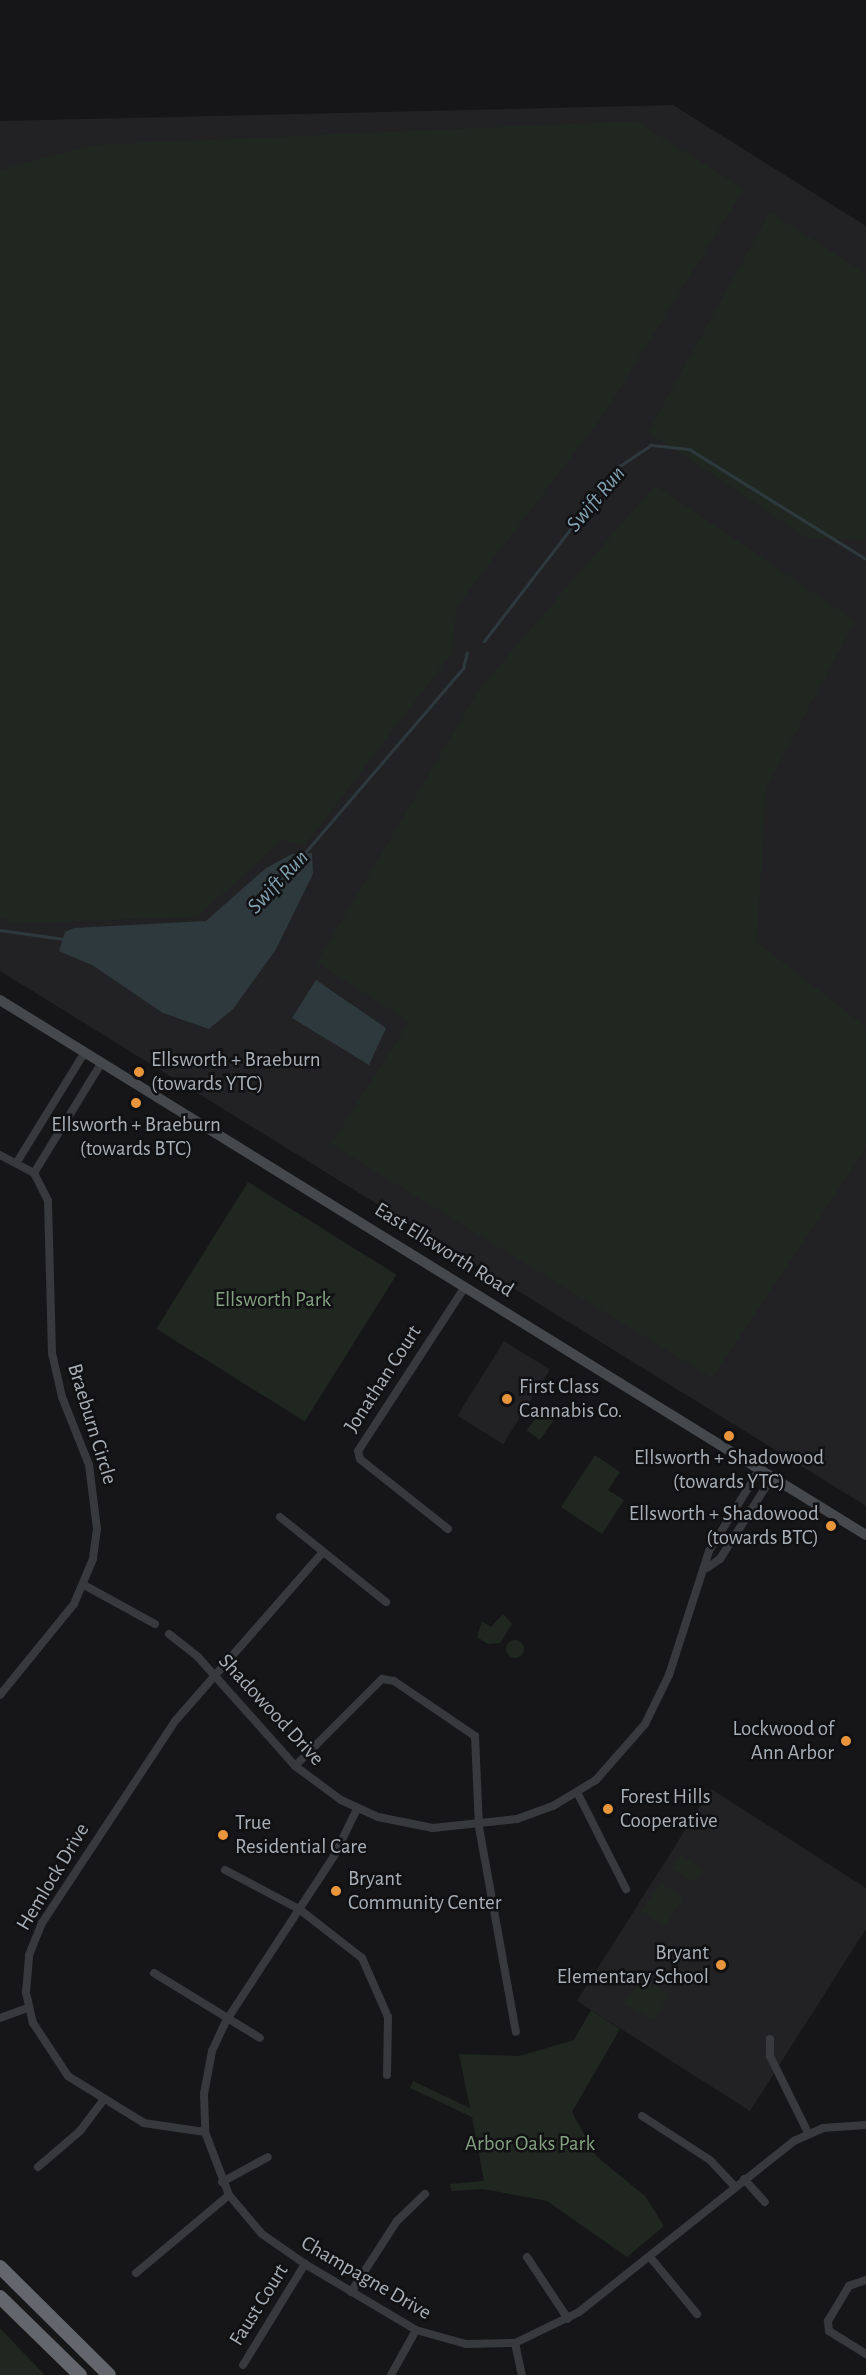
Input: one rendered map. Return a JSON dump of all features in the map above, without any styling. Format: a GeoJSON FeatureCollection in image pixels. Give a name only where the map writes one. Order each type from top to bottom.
{"type":"FeatureCollection","features":[{"type":"Feature","properties":{"kind":"highway"},"geometry":{"type":"LineString","coordinates":[[0,2267],[109,2375]]}},
{"type":"Feature","properties":{"kind":"highway"},"geometry":{"type":"LineString","coordinates":[[0,2297],[80,2375]]}},
{"type":"Feature","properties":{"kind":"main road","name":"East Ellsworth Road"},"geometry":{"type":"LineString","coordinates":[[0,999],[866,1535]]}},
{"type":"Feature","properties":{"kind":"street"},"geometry":{"type":"LineString","coordinates":[[17,1162],[85,1052]]}},
{"type":"Feature","properties":{"kind":"street"},"geometry":{"type":"LineString","coordinates":[[0,1155],[34,1173],[102,1062]]}},
{"type":"Feature","properties":{"kind":"street","name":"Braeburn Circle"},"geometry":{"type":"LineString","coordinates":[[0,1695],[63,1620],[84,1585],[96,1545],[96,1495],[55,1370],[50,1323],[51,1216],[34,1173]]}},
{"type":"Feature","properties":{"kind":"street","name":"Jonathan Court"},"geometry":{"type":"LineString","coordinates":[[448,1530],[360,1459],[358,1451],[465,1287]]}},
{"type":"Feature","properties":{"kind":"street","name":"Shadowood Drive"},"geometry":{"type":"LineString","coordinates":[[170,1634],[217,1678],[295,1766],[357,1809],[416,1825],[479,1827],[536,1814],[578,1792],[622,1754],[654,1709],[707,1568],[709,1551],[760,1469]]}},
{"type":"Feature","properties":{"kind":"street","name":"Shadowood Drive"},"geometry":{"type":"LineString","coordinates":[[707,1568],[720,1559],[772,1477]]}},
{"type":"Feature","properties":{"kind":"street"},"geometry":{"type":"LineString","coordinates":[[280,1517],[386,1602]]}},
{"type":"Feature","properties":{"kind":"street","name":"Hemlock Drive"},"geometry":{"type":"LineString","coordinates":[[205,2132],[144,2123],[103,2101],[56,2063],[28,2008],[26,1971],[42,1923],[160,1741],[217,1678],[323,1552]]}},
{"type":"Feature","properties":{"kind":"street"},"geometry":{"type":"LineString","coordinates":[[84,1585],[155,1624]]}},
{"type":"Feature","properties":{"kind":"street"},"geometry":{"type":"LineString","coordinates":[[295,1766],[375,1683],[388,1679],[475,1736],[479,1827],[516,2032]]}},
{"type":"Feature","properties":{"kind":"street"},"geometry":{"type":"LineString","coordinates":[[578,1792],[626,1889]]}},
{"type":"Feature","properties":{"kind":"street","name":"Champagne Drive"},"geometry":{"type":"LineString","coordinates":[[357,1809],[299,1909],[226,2020],[207,2074],[205,2132],[222,2182],[229,2195],[262,2234],[305,2264],[416,2331],[466,2344],[515,2343],[568,2319],[650,2257],[734,2186],[808,2133],[866,2125]]}},
{"type":"Feature","properties":{"kind":"street"},"geometry":{"type":"LineString","coordinates":[[225,1870],[299,1909],[349,1944],[376,1980],[391,2037],[387,2075]]}},
{"type":"Feature","properties":{"kind":"street"},"geometry":{"type":"LineString","coordinates":[[154,1973],[226,2020],[260,2038]]}},
{"type":"Feature","properties":{"kind":"street"},"geometry":{"type":"LineString","coordinates":[[0,2018],[28,2008]]}},
{"type":"Feature","properties":{"kind":"street"},"geometry":{"type":"LineString","coordinates":[[770,2039],[770,2056],[808,2133]]}},
{"type":"Feature","properties":{"kind":"street"},"geometry":{"type":"LineString","coordinates":[[38,2167],[80,2131],[103,2101]]}},
{"type":"Feature","properties":{"kind":"street"},"geometry":{"type":"LineString","coordinates":[[642,2116],[710,2160],[734,2186]]}},
{"type":"Feature","properties":{"kind":"street"},"geometry":{"type":"LineString","coordinates":[[222,2182],[268,2157]]}},
{"type":"Feature","properties":{"kind":"street"},"geometry":{"type":"LineString","coordinates":[[744,2179],[765,2202]]}},
{"type":"Feature","properties":{"kind":"street"},"geometry":{"type":"LineString","coordinates":[[351,2292],[397,2221],[425,2194]]}},
{"type":"Feature","properties":{"kind":"street"},"geometry":{"type":"LineString","coordinates":[[136,2273],[229,2195]]}},
{"type":"Feature","properties":{"kind":"street"},"geometry":{"type":"LineString","coordinates":[[527,2257],[568,2319]]}},
{"type":"Feature","properties":{"kind":"street"},"geometry":{"type":"LineString","coordinates":[[650,2257],[697,2314]]}},
{"type":"Feature","properties":{"kind":"street","name":"Faust Court"},"geometry":{"type":"LineString","coordinates":[[243,2365],[305,2264]]}},
{"type":"Feature","properties":{"kind":"street"},"geometry":{"type":"LineString","coordinates":[[866,2280],[849,2286],[828,2321],[829,2331],[866,2354]]}},
{"type":"Feature","properties":{"kind":"street"},"geometry":{"type":"LineString","coordinates":[[392,2375],[416,2331]]}},
{"type":"Feature","properties":{"kind":"street"},"geometry":{"type":"LineString","coordinates":[[515,2343],[522,2375]]}},
{"type":"Feature","properties":{"kind":"shaded area"},"geometry":{"type":"Polygon","coordinates":[[[673,105],[866,226],[866,1506],[0,971],[0,121],[673,105]]]}},
{"type":"Feature","properties":{"kind":"shaded area"},"geometry":{"type":"Polygon","coordinates":[[[504,1341],[550,1370],[503,1444],[457,1416],[504,1341]]]}},
{"type":"Feature","properties":{"kind":"shaded area","name":"Bryant Elementary School"},"geometry":{"type":"Polygon","coordinates":[[[711,1789],[866,1888],[866,1929],[750,2111],[577,2001],[711,1789]]]}},
{"type":"Feature","properties":{"kind":"green space"},"geometry":{"type":"Polygon","coordinates":[[[636,121],[744,189],[602,417],[457,606],[452,653],[305,845],[282,840],[197,917],[15,923],[0,917],[0,170],[93,145],[636,121]]]}},
{"type":"Feature","properties":{"kind":"green space"},"geometry":{"type":"Polygon","coordinates":[[[770,212],[866,274],[866,540],[807,538],[648,432],[770,212]]]}},
{"type":"Feature","properties":{"kind":"green space"},"geometry":{"type":"Polygon","coordinates":[[[655,485],[855,621],[766,788],[757,942],[866,1027],[866,1148],[712,1378],[331,1144],[409,1022],[317,962],[480,688],[655,485]]]}},
{"type":"Feature","properties":{"kind":"green space","name":"Ellsworth Park"},"geometry":{"type":"Polygon","coordinates":[[[248,1182],[396,1275],[305,1421],[156,1329],[248,1182]]]}},
{"type":"Feature","properties":{"kind":"green space"},"geometry":{"type":"Polygon","coordinates":[[[544,1406],[557,1415],[540,1440],[527,1431],[544,1406]]]}},
{"type":"Feature","properties":{"kind":"green space"},"geometry":{"type":"Polygon","coordinates":[[[595,1455],[620,1472],[608,1490],[624,1500],[602,1534],[561,1507],[595,1455]]]}},
{"type":"Feature","properties":{"kind":"green space"},"geometry":{"type":"Polygon","coordinates":[[[503,1614],[512,1624],[500,1643],[488,1644],[477,1637],[482,1621],[491,1627],[503,1614]]]}},
{"type":"Feature","properties":{"kind":"green space"},"geometry":{"type":"Polygon","coordinates":[[[511,1640],[519,1640],[524,1645],[522,1656],[511,1658],[506,1653],[506,1645],[511,1640]]]}},
{"type":"Feature","properties":{"kind":"green space"},"geometry":{"type":"Polygon","coordinates":[[[680,1855],[703,1869],[695,1883],[672,1869],[680,1855]]]}},
{"type":"Feature","properties":{"kind":"green space"},"geometry":{"type":"Polygon","coordinates":[[[661,1883],[683,1898],[664,1926],[642,1911],[661,1883]]]}},
{"type":"Feature","properties":{"kind":"green space"},"geometry":{"type":"Polygon","coordinates":[[[642,1978],[669,1995],[655,2020],[623,2004],[642,1978]]]}},
{"type":"Feature","properties":{"kind":"green space","name":"Arbor Oaks Park"},"geometry":{"type":"Polygon","coordinates":[[[591,2010],[620,2029],[572,2112],[596,2156],[645,2196],[664,2226],[627,2257],[547,2201],[483,2189],[451,2191],[450,2184],[484,2181],[472,2117],[410,2088],[413,2081],[470,2108],[459,2054],[519,2056],[574,2040],[591,2010]]]}},
{"type":"Feature","properties":{"kind":"green space"},"geometry":{"type":"Polygon","coordinates":[[[0,2328],[15,2344],[45,2375],[0,2375],[0,2328]]]}},
{"type":"Feature","properties":{"kind":"water"},"geometry":{"type":"Polygon","coordinates":[[[312,853],[313,874],[275,951],[233,1009],[209,1029],[163,1013],[92,965],[59,951],[65,932],[74,928],[206,921],[266,868],[292,854],[312,853]]]}},
{"type":"Feature","properties":{"kind":"water"},"geometry":{"type":"Polygon","coordinates":[[[316,980],[386,1028],[369,1065],[292,1018],[316,980]]]}},
{"type":"Feature","properties":{"kind":"waterway","name":"Swift Run"},"geometry":{"type":"LineString","coordinates":[[484,641],[618,467],[651,445],[689,449],[866,559]]}},
{"type":"Feature","properties":{"kind":"waterway","name":"Swift Run"},"geometry":{"type":"LineString","coordinates":[[302,856],[463,668],[467,652]]}},
{"type":"Feature","properties":{"kind":"waterway","name":"Swift Run"},"geometry":{"type":"LineString","coordinates":[[0,930],[63,939]]}},
{"type":"Feature","properties":{"kind":"place","name":"Ellsworth + Braeburn (towards YTC)"},"geometry":{"type":"Point","coordinates":[139,1072]}},
{"type":"Feature","properties":{"kind":"place","name":"Ellsworth + Braeburn (towards BTC)"},"geometry":{"type":"Point","coordinates":[136,1103]}},
{"type":"Feature","properties":{"kind":"place","name":"First Class Cannabis Co."},"geometry":{"type":"Point","coordinates":[507,1399]}},
{"type":"Feature","properties":{"kind":"place","name":"Ellsworth + Shadowood (towards YTC)"},"geometry":{"type":"Point","coordinates":[729,1436]}},
{"type":"Feature","properties":{"kind":"place","name":"Ellsworth + Shadowood (towards BTC)"},"geometry":{"type":"Point","coordinates":[831,1526]}},
{"type":"Feature","properties":{"kind":"place","name":"Lockwood of Ann Arbor"},"geometry":{"type":"Point","coordinates":[846,1741]}},
{"type":"Feature","properties":{"kind":"place","name":"Forest Hills Cooperative"},"geometry":{"type":"Point","coordinates":[608,1809]}},
{"type":"Feature","properties":{"kind":"place","name":"True Residential Care"},"geometry":{"type":"Point","coordinates":[223,1835]}},
{"type":"Feature","properties":{"kind":"place","name":"Bryant Community Center"},"geometry":{"type":"Point","coordinates":[336,1891]}},
{"type":"Feature","properties":{"kind":"place","name":"Bryant Elementary School"},"geometry":{"type":"Point","coordinates":[721,1965]}}]}
